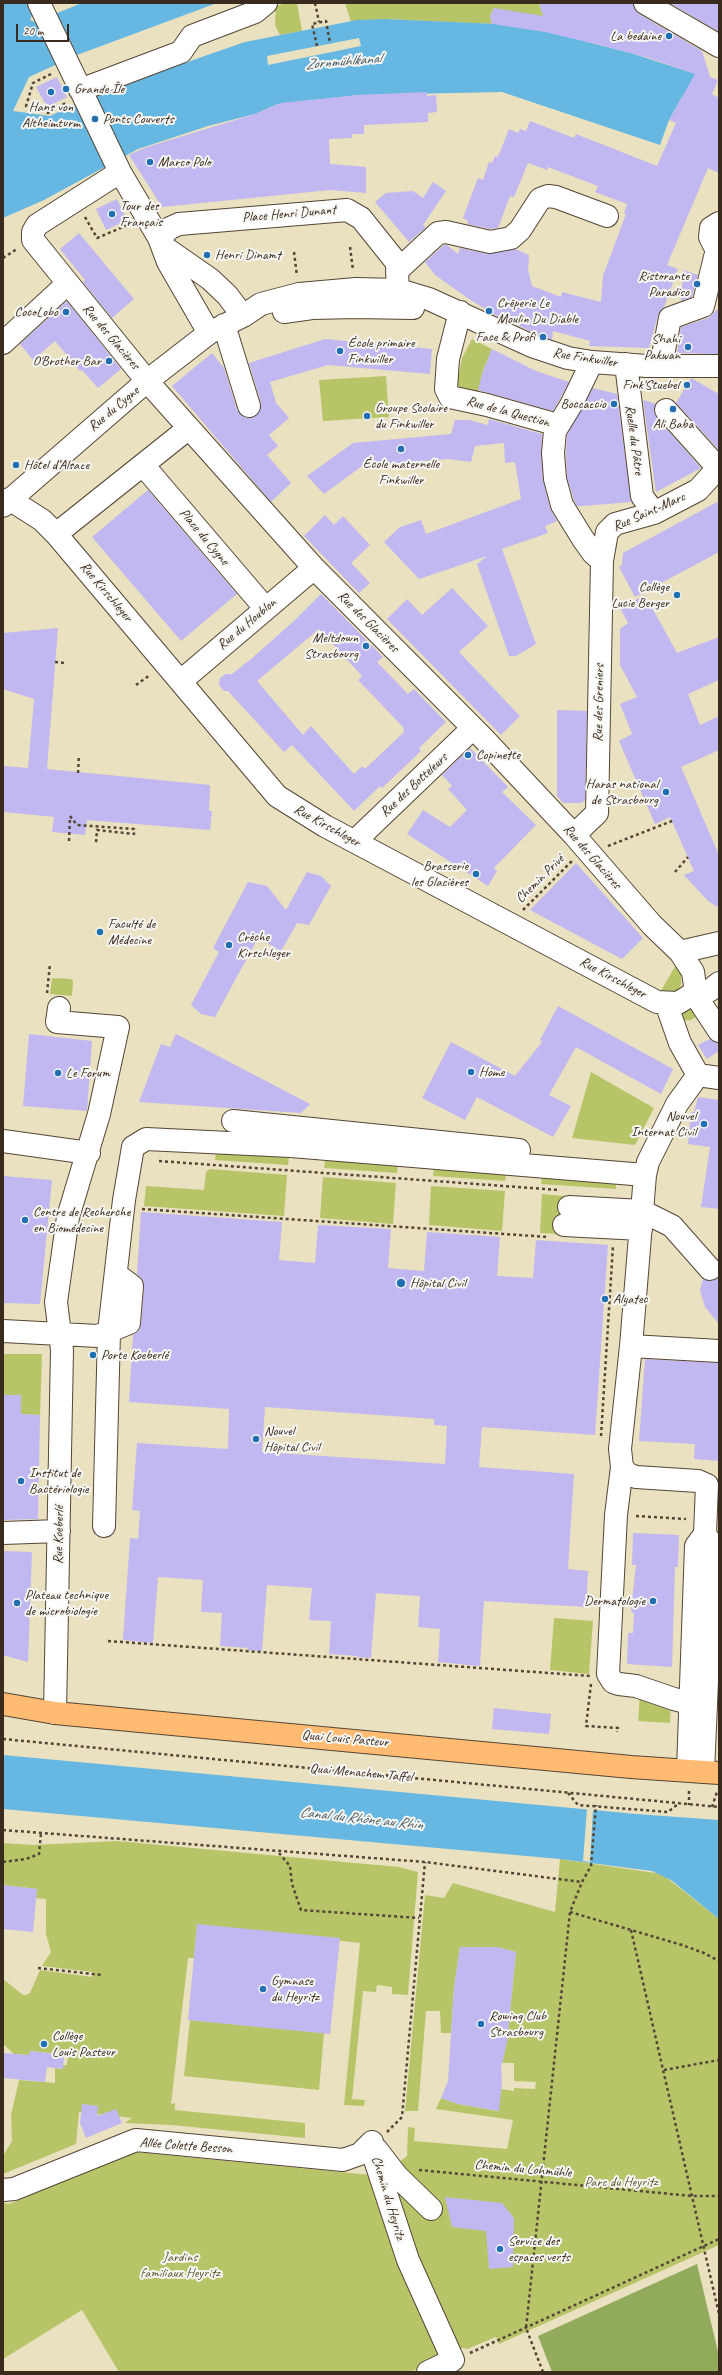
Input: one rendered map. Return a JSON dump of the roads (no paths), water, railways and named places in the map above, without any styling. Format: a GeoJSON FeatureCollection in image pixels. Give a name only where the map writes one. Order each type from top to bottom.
{"type":"FeatureCollection","features":[{"type":"Feature","properties":{"kind":"main road","name":"Quai Louis Pasteur"},"geometry":{"type":"LineString","coordinates":[[3,1704],[55,1713],[707,1776]]}},
{"type":"Feature","properties":{"kind":"street"},"geometry":{"type":"LineString","coordinates":[[40,3],[61,66],[161,242],[168,262],[226,325]]}},
{"type":"Feature","properties":{"kind":"street"},"geometry":{"type":"LineString","coordinates":[[78,97],[180,52],[192,36],[255,12],[266,3]]}},
{"type":"Feature","properties":{"kind":"street"},"geometry":{"type":"LineString","coordinates":[[645,3],[719,46]]}},
{"type":"Feature","properties":{"kind":"street","name":"Rue des Glacières"},"geometry":{"type":"LineString","coordinates":[[117,166],[74,201],[37,225],[33,232],[33,240],[66,284],[147,381],[314,568],[473,728],[574,835],[652,926],[680,952]]}},
{"type":"Feature","properties":{"kind":"street"},"geometry":{"type":"LineString","coordinates":[[399,289],[438,233],[446,232],[490,242],[511,238],[520,230],[540,198],[548,196],[556,197],[607,216]]}},
{"type":"Feature","properties":{"kind":"street","name":"Place Henri Dunant"},"geometry":{"type":"LineString","coordinates":[[161,242],[170,228],[179,224],[347,210],[361,218],[397,263],[399,289]]}},
{"type":"Feature","properties":{"kind":"street"},"geometry":{"type":"LineString","coordinates":[[661,366],[670,318],[703,306],[719,245],[714,245],[710,237],[711,228],[719,223]]}},
{"type":"Feature","properties":{"kind":"street"},"geometry":{"type":"LineString","coordinates":[[161,242],[210,279],[227,295],[226,325],[249,406]]}},
{"type":"Feature","properties":{"kind":"street"},"geometry":{"type":"LineString","coordinates":[[8,346],[66,284]]}},
{"type":"Feature","properties":{"kind":"street"},"geometry":{"type":"LineString","coordinates":[[226,325],[399,289],[429,299],[460,312]]}},
{"type":"Feature","properties":{"kind":"street","name":"Rue Finkwiller"},"geometry":{"type":"LineString","coordinates":[[460,312],[532,346],[568,358],[592,362],[661,366],[719,366]]}},
{"type":"Feature","properties":{"kind":"street","name":"Rue de la Question"},"geometry":{"type":"LineString","coordinates":[[460,312],[448,359],[446,389],[450,397],[487,405],[558,425]]}},
{"type":"Feature","properties":{"kind":"street","name":"Rue du Cygne"},"geometry":{"type":"LineString","coordinates":[[6,503],[147,381],[226,325]]}},
{"type":"Feature","properties":{"kind":"street"},"geometry":{"type":"LineString","coordinates":[[592,362],[571,405],[558,425],[553,437],[553,453],[555,479],[562,505],[586,544],[602,561]]}},
{"type":"Feature","properties":{"kind":"street","name":"Ruelle du Pâtre"},"geometry":{"type":"LineString","coordinates":[[626,364],[642,496],[654,513]]}},
{"type":"Feature","properties":{"kind":"street"},"geometry":{"type":"LineString","coordinates":[[666,410],[719,468]]}},
{"type":"Feature","properties":{"kind":"street"},"geometry":{"type":"LineString","coordinates":[[56,534],[189,428]]}},
{"type":"Feature","properties":{"kind":"street","name":"Place du Cygne"},"geometry":{"type":"LineString","coordinates":[[143,465],[266,609]]}},
{"type":"Feature","properties":{"kind":"street","name":"Rue Saint-Marc"},"geometry":{"type":"LineString","coordinates":[[602,561],[604,539],[610,526],[625,520],[654,513],[698,490],[719,468]]}},
{"type":"Feature","properties":{"kind":"street","name":"Rue Kirschleger"},"geometry":{"type":"LineString","coordinates":[[6,503],[42,520],[56,534],[277,796],[299,812],[650,998],[666,1004]]}},
{"type":"Feature","properties":{"kind":"street","name":"Rue des Greniers"},"geometry":{"type":"LineString","coordinates":[[574,835],[597,813],[602,561]]}},
{"type":"Feature","properties":{"kind":"street","name":"Rue du Houblon"},"geometry":{"type":"LineString","coordinates":[[181,681],[314,568]]}},
{"type":"Feature","properties":{"kind":"street","name":"Rue des Botteleurs"},"geometry":{"type":"LineString","coordinates":[[355,841],[473,728]]}},
{"type":"Feature","properties":{"kind":"street"},"geometry":{"type":"LineString","coordinates":[[719,943],[680,952],[693,972],[695,986],[694,993],[719,1031]]}},
{"type":"Feature","properties":{"kind":"street"},"geometry":{"type":"LineString","coordinates":[[698,1075],[680,1043],[666,1004],[678,1003],[694,993],[709,991],[719,983]]}},
{"type":"Feature","properties":{"kind":"street","name":"Rue Koeberlé"},"geometry":{"type":"LineString","coordinates":[[55,1713],[62,1350],[56,1302],[68,1217],[88,1153],[118,1027],[57,1022],[59,1008]]}},
{"type":"Feature","properties":{"kind":"street"},"geometry":{"type":"LineString","coordinates":[[698,1075],[719,1078]]}},
{"type":"Feature","properties":{"kind":"street"},"geometry":{"type":"LineString","coordinates":[[698,1075],[676,1104],[646,1168],[636,1355],[620,1449],[622,1467],[616,1515],[608,1674],[613,1682],[636,1686],[705,1708]]}},
{"type":"Feature","properties":{"kind":"street"},"geometry":{"type":"LineString","coordinates":[[233,1121],[393,1146],[646,1168]]}},
{"type":"Feature","properties":{"kind":"street"},"geometry":{"type":"LineString","coordinates":[[104,1526],[109,1332],[123,1207],[133,1147],[146,1140],[291,1146],[393,1146]]}},
{"type":"Feature","properties":{"kind":"street"},"geometry":{"type":"LineString","coordinates":[[3,1141],[88,1153]]}},
{"type":"Feature","properties":{"kind":"street"},"geometry":{"type":"LineString","coordinates":[[561,1215],[642,1221],[672,1226],[710,1269]]}},
{"type":"Feature","properties":{"kind":"street"},"geometry":{"type":"LineString","coordinates":[[3,1331],[98,1336],[109,1332]]}},
{"type":"Feature","properties":{"kind":"street"},"geometry":{"type":"LineString","coordinates":[[636,1355],[719,1351]]}},
{"type":"Feature","properties":{"kind":"street"},"geometry":{"type":"LineString","coordinates":[[622,1467],[628,1474],[636,1477],[713,1483],[705,1520],[696,1546],[705,1708],[707,1776]]}},
{"type":"Feature","properties":{"kind":"street"},"geometry":{"type":"LineString","coordinates":[[3,1533],[59,1531]]}},
{"type":"Feature","properties":{"kind":"street","name":"Allée Colette Besson"},"geometry":{"type":"LineString","coordinates":[[3,2190],[20,2187],[136,2140],[343,2160],[360,2154],[372,2142]]}},
{"type":"Feature","properties":{"kind":"street"},"geometry":{"type":"LineString","coordinates":[[372,2142],[397,2176],[431,2209]]}},
{"type":"Feature","properties":{"kind":"street","name":"Chemin du Heyritz"},"geometry":{"type":"LineString","coordinates":[[372,2142],[375,2160],[408,2260],[453,2360],[428,2372]]}},
{"type":"Feature","properties":{"kind":"water","name":"Zornmühlkanal"},"geometry":{"type":"Polygon","coordinates":[[[3,3],[56,3],[32,15],[30,20],[35,22],[82,3],[217,3],[77,55],[29,77],[13,111],[50,116],[101,92],[245,42],[357,20],[385,19],[497,24],[548,32],[631,53],[705,77],[682,97],[669,120],[660,145],[502,92],[359,95],[278,104],[255,114],[208,126],[138,149],[44,200],[3,218],[3,3]]]}},
{"type":"Feature","properties":{"kind":"water","name":"Canal du Rhône au Rhin"},"geometry":{"type":"Polygon","coordinates":[[[3,1755],[636,1814],[719,1820],[719,1919],[671,1880],[652,1871],[560,1859],[3,1809],[3,1755]]]}},
{"type":"Feature","properties":{"kind":"place","name":"La bedaine"},"geometry":{"type":"Point","coordinates":[669,36]}},
{"type":"Feature","properties":{"kind":"place","name":"Grande Île"},"geometry":{"type":"Point","coordinates":[66,89]}},
{"type":"Feature","properties":{"kind":"place","name":"Hans von Altheimturm"},"geometry":{"type":"Point","coordinates":[51,92]}},
{"type":"Feature","properties":{"kind":"place","name":"Ponts Couverts"},"geometry":{"type":"Point","coordinates":[95,119]}},
{"type":"Feature","properties":{"kind":"place","name":"Marco Polo"},"geometry":{"type":"Point","coordinates":[150,162]}},
{"type":"Feature","properties":{"kind":"place","name":"Tour des Français"},"geometry":{"type":"Point","coordinates":[112,214]}},
{"type":"Feature","properties":{"kind":"place","name":"Henri Dinamt"},"geometry":{"type":"Point","coordinates":[207,255]}},
{"type":"Feature","properties":{"kind":"place","name":"Ristorante Paradiso"},"geometry":{"type":"Point","coordinates":[697,284]}},
{"type":"Feature","properties":{"kind":"place","name":"Crêperie Le Moulin Du Diable"},"geometry":{"type":"Point","coordinates":[489,311]}},
{"type":"Feature","properties":{"kind":"place","name":"CocoLobo"},"geometry":{"type":"Point","coordinates":[66,312]}},
{"type":"Feature","properties":{"kind":"place","name":"Face & Profi"},"geometry":{"type":"Point","coordinates":[543,337]}},
{"type":"Feature","properties":{"kind":"place","name":"Shahi Pakwan"},"geometry":{"type":"Point","coordinates":[688,347]}},
{"type":"Feature","properties":{"kind":"place","name":"École primaire Finkwiller"},"geometry":{"type":"Point","coordinates":[340,351]}},
{"type":"Feature","properties":{"kind":"place","name":"O'Brother Bar"},"geometry":{"type":"Point","coordinates":[109,361]}},
{"type":"Feature","properties":{"kind":"place","name":"Fink'Stuebel"},"geometry":{"type":"Point","coordinates":[687,385]}},
{"type":"Feature","properties":{"kind":"place","name":"Boccaccio"},"geometry":{"type":"Point","coordinates":[614,404]}},
{"type":"Feature","properties":{"kind":"place","name":"Ali Baba"},"geometry":{"type":"Point","coordinates":[673,409]}},
{"type":"Feature","properties":{"kind":"place","name":"Groupe Scolaire du Finkwiller"},"geometry":{"type":"Point","coordinates":[367,416]}},
{"type":"Feature","properties":{"kind":"place","name":"École maternelle Finkwiller"},"geometry":{"type":"Point","coordinates":[401,449]}},
{"type":"Feature","properties":{"kind":"place","name":"Hôtel d’Alsace"},"geometry":{"type":"Point","coordinates":[16,465]}},
{"type":"Feature","properties":{"kind":"place","name":"Collège Lucie Berger"},"geometry":{"type":"Point","coordinates":[677,595]}},
{"type":"Feature","properties":{"kind":"place","name":"Meltdown Strasbourg"},"geometry":{"type":"Point","coordinates":[366,646]}},
{"type":"Feature","properties":{"kind":"place","name":"Copinette"},"geometry":{"type":"Point","coordinates":[468,755]}},
{"type":"Feature","properties":{"kind":"place","name":"Haras national de Strasbourg"},"geometry":{"type":"Point","coordinates":[666,792]}},
{"type":"Feature","properties":{"kind":"place","name":"Brasserie les Glacières"},"geometry":{"type":"Point","coordinates":[476,874]}},
{"type":"Feature","properties":{"kind":"place","name":"Faculté de Médecine"},"geometry":{"type":"Point","coordinates":[100,932]}},
{"type":"Feature","properties":{"kind":"place","name":"Crèche Kirschleger"},"geometry":{"type":"Point","coordinates":[229,945]}},
{"type":"Feature","properties":{"kind":"place","name":"Home"},"geometry":{"type":"Point","coordinates":[471,1072]}},
{"type":"Feature","properties":{"kind":"place","name":"Le Forum"},"geometry":{"type":"Point","coordinates":[58,1073]}},
{"type":"Feature","properties":{"kind":"place","name":"Nouvel Internat Civil"},"geometry":{"type":"Point","coordinates":[704,1124]}},
{"type":"Feature","properties":{"kind":"place","name":"Centre de Recherche en Biomédecine"},"geometry":{"type":"Point","coordinates":[25,1220]}},
{"type":"Feature","properties":{"kind":"place","name":"Hôpital Civil"},"geometry":{"type":"Point","coordinates":[401,1283]}},
{"type":"Feature","properties":{"kind":"place","name":"Alyatec"},"geometry":{"type":"Point","coordinates":[605,1299]}},
{"type":"Feature","properties":{"kind":"place","name":"Porte Koeberlé"},"geometry":{"type":"Point","coordinates":[93,1355]}},
{"type":"Feature","properties":{"kind":"place","name":"Nouvel Hôpital Civil"},"geometry":{"type":"Point","coordinates":[256,1439]}},
{"type":"Feature","properties":{"kind":"place","name":"Institut de Bactériologie"},"geometry":{"type":"Point","coordinates":[21,1481]}},
{"type":"Feature","properties":{"kind":"place","name":"Dermatologie"},"geometry":{"type":"Point","coordinates":[653,1601]}},
{"type":"Feature","properties":{"kind":"place","name":"Plateau technique de microbiologie"},"geometry":{"type":"Point","coordinates":[17,1603]}},
{"type":"Feature","properties":{"kind":"place","name":"Gymnase du Heyritz"},"geometry":{"type":"Point","coordinates":[263,1989]}},
{"type":"Feature","properties":{"kind":"place","name":"Rowing Club Strasbourg"},"geometry":{"type":"Point","coordinates":[481,2024]}},
{"type":"Feature","properties":{"kind":"place","name":"Collège Louis Pasteur"},"geometry":{"type":"Point","coordinates":[44,2044]}},
{"type":"Feature","properties":{"kind":"place","name":"Service des espaces verts"},"geometry":{"type":"Point","coordinates":[500,2249]}},
{"type":"Feature","properties":{"kind":"park label","name":"Parc du Heyritz"},"geometry":{"type":"Point","coordinates":[621,2182]}},
{"type":"Feature","properties":{"kind":"park label","name":"Jardins familiaux Heyritz"},"geometry":{"type":"Point","coordinates":[180,2266]}}]}
